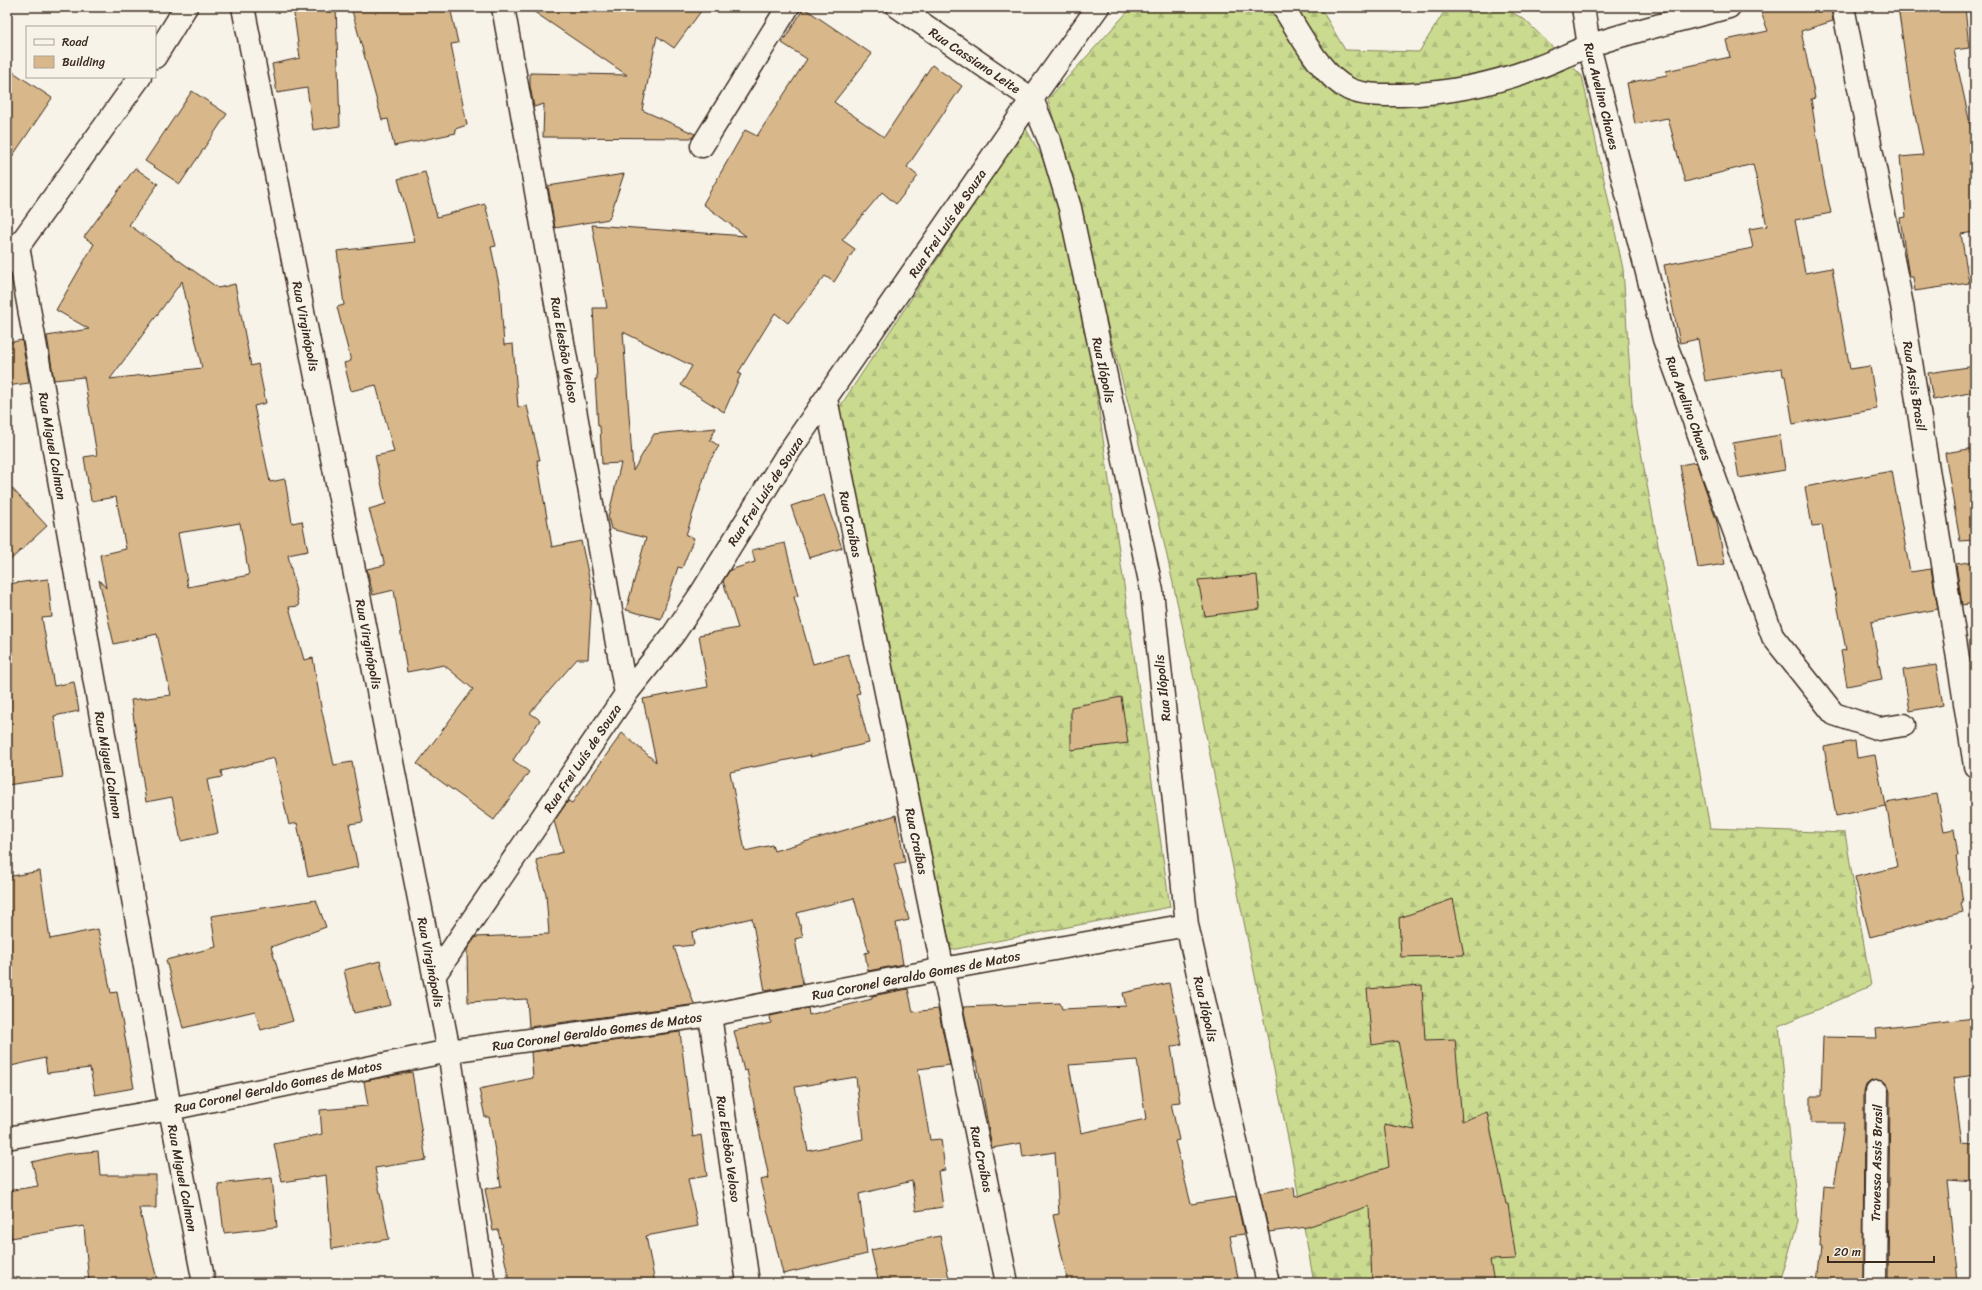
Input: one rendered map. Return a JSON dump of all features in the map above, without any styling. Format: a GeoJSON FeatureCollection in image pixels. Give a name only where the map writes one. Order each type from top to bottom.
{"type":"FeatureCollection","features":[{"type":"Feature","properties":{"kind":"street"},"geometry":{"type":"LineString","coordinates":[[156,55],[186,7]]}},
{"type":"Feature","properties":{"kind":"street","name":"Rua Virginópolis"},"geometry":{"type":"LineString","coordinates":[[243,7],[434,976],[448,1051],[484,1283]]}},
{"type":"Feature","properties":{"kind":"street","name":"Rua Elesbão Veloso"},"geometry":{"type":"LineString","coordinates":[[503,7],[626,694]]}},
{"type":"Feature","properties":{"kind":"street"},"geometry":{"type":"LineString","coordinates":[[702,146],[788,7]]}},
{"type":"Feature","properties":{"kind":"street","name":"Rua Cassiano Leite"},"geometry":{"type":"LineString","coordinates":[[898,7],[1032,99]]}},
{"type":"Feature","properties":{"kind":"street","name":"Rua Frei Luís de Souza"},"geometry":{"type":"LineString","coordinates":[[434,976],[626,694],[673,635],[702,592],[723,555],[786,456],[1032,99],[1098,7]]}},
{"type":"Feature","properties":{"kind":"street"},"geometry":{"type":"LineString","coordinates":[[1283,7],[1319,62],[1338,83],[1362,93],[1388,95],[1436,93],[1475,87],[1533,69],[1589,46],[1729,7]]}},
{"type":"Feature","properties":{"kind":"street","name":"Rua Avelino Chaves"},"geometry":{"type":"LineString","coordinates":[[1583,7],[1589,46],[1664,339],[1773,637],[1834,714],[1879,729],[1904,725]]}},
{"type":"Feature","properties":{"kind":"street","name":"Rua Assis Brasil"},"geometry":{"type":"LineString","coordinates":[[1843,7],[1902,305],[1975,766]]}},
{"type":"Feature","properties":{"kind":"street"},"geometry":{"type":"LineString","coordinates":[[12,254],[139,78]]}},
{"type":"Feature","properties":{"kind":"street","name":"Rua Ilópolis"},"geometry":{"type":"LineString","coordinates":[[1032,99],[1050,142],[1070,208],[1152,591],[1187,925],[1268,1283]]}},
{"type":"Feature","properties":{"kind":"street","name":"Rua Miguel Calmon"},"geometry":{"type":"LineString","coordinates":[[12,254],[170,1108],[204,1283]]}},
{"type":"Feature","properties":{"kind":"street","name":"Rua Craíbas"},"geometry":{"type":"LineString","coordinates":[[826,399],[1007,1283]]}},
{"type":"Feature","properties":{"kind":"street","name":"Rua Coronel Geraldo Gomes de Matos"},"geometry":{"type":"LineString","coordinates":[[7,1138],[170,1108],[448,1051],[710,1015],[943,969],[1187,925]]}},
{"type":"Feature","properties":{"kind":"street","name":"Rua Elesbão Veloso"},"geometry":{"type":"LineString","coordinates":[[710,1015],[748,1283]]}},
{"type":"Feature","properties":{"kind":"street","name":"Travessa Assis Brasil"},"geometry":{"type":"LineString","coordinates":[[1875,1283],[1877,1092]]}},
{"type":"Feature","properties":{"kind":"green space"},"geometry":{"type":"Polygon","coordinates":[[[1132,7],[1320,7],[1345,50],[1419,52],[1447,7],[1503,7],[1525,20],[1582,76],[1623,269],[1632,403],[1710,828],[1845,833],[1871,986],[1779,1026],[1798,1221],[1780,1283],[1314,1283],[1291,1153],[1199,701],[1159,520],[1048,99],[1132,7]]]}},
{"type":"Feature","properties":{"kind":"green space"},"geometry":{"type":"Polygon","coordinates":[[[1025,127],[1070,208],[1170,907],[951,950],[839,408],[1025,127]]]}},
{"type":"Feature","properties":{"kind":"building"},"geometry":{"type":"Polygon","coordinates":[[[293,7],[336,7],[340,126],[313,130],[307,88],[277,93],[272,64],[300,58],[293,7]]]}},
{"type":"Feature","properties":{"kind":"building"},"geometry":{"type":"Polygon","coordinates":[[[351,7],[450,7],[458,43],[451,44],[467,125],[455,129],[456,133],[394,146],[388,119],[382,120],[351,7]]]}},
{"type":"Feature","properties":{"kind":"building"},"geometry":{"type":"Polygon","coordinates":[[[527,7],[704,7],[674,48],[657,36],[642,110],[695,134],[692,138],[543,137],[544,104],[534,107],[530,86],[530,73],[627,75],[527,7]]]}},
{"type":"Feature","properties":{"kind":"building"},"geometry":{"type":"Polygon","coordinates":[[[1759,7],[1831,7],[1833,21],[1801,31],[1815,98],[1811,99],[1823,176],[1831,213],[1795,220],[1805,273],[1832,268],[1850,369],[1870,366],[1877,409],[1793,424],[1785,376],[1783,376],[1782,368],[1705,381],[1698,339],[1680,343],[1664,265],[1753,248],[1749,229],[1767,226],[1753,164],[1685,182],[1668,118],[1635,124],[1627,83],[1667,75],[1666,71],[1730,57],[1726,40],[1768,31],[1759,7]]]}},
{"type":"Feature","properties":{"kind":"building"},"geometry":{"type":"Polygon","coordinates":[[[1898,7],[1965,7],[1969,48],[1954,50],[1972,133],[1975,132],[1975,232],[1961,234],[1969,283],[1915,291],[1913,277],[1909,277],[1900,218],[1906,217],[1900,157],[1923,155],[1910,90],[1898,7]]]}},
{"type":"Feature","properties":{"kind":"building"},"geometry":{"type":"Polygon","coordinates":[[[804,8],[872,54],[834,102],[884,137],[932,65],[962,86],[907,167],[918,176],[896,204],[882,192],[842,240],[855,249],[834,282],[825,276],[788,323],[775,313],[738,373],[741,374],[724,412],[681,385],[692,366],[623,332],[633,471],[654,434],[716,428],[710,440],[719,446],[709,462],[686,535],[694,538],[682,568],[678,567],[661,619],[626,610],[646,538],[611,529],[608,517],[621,463],[602,464],[595,379],[597,379],[593,308],[607,308],[592,225],[746,236],[703,204],[745,130],[757,136],[807,59],[782,43],[804,8]]]}},
{"type":"Feature","properties":{"kind":"building"},"geometry":{"type":"Polygon","coordinates":[[[7,68],[52,98],[7,164],[7,68]]]}},
{"type":"Feature","properties":{"kind":"building"},"geometry":{"type":"Polygon","coordinates":[[[192,91],[227,114],[180,184],[145,161],[192,91]]]}},
{"type":"Feature","properties":{"kind":"building"},"geometry":{"type":"Polygon","coordinates":[[[135,168],[158,184],[129,225],[218,288],[235,284],[251,366],[258,364],[266,403],[254,406],[270,482],[285,479],[292,523],[302,521],[308,551],[288,555],[299,606],[289,607],[304,660],[313,658],[321,707],[334,765],[352,762],[363,822],[349,824],[358,867],[308,877],[297,823],[289,825],[274,758],[221,771],[222,777],[207,780],[218,833],[181,841],[172,797],[146,802],[131,700],[171,695],[157,634],[114,644],[99,580],[106,588],[100,555],[126,549],[116,497],[91,501],[84,457],[97,455],[84,377],[54,380],[47,336],[89,329],[56,310],[94,244],[84,237],[135,168]],[[182,281],[130,352],[110,379],[202,368],[182,281]],[[240,523],[178,533],[188,587],[249,575],[240,523]]]}},
{"type":"Feature","properties":{"kind":"building"},"geometry":{"type":"Polygon","coordinates":[[[425,172],[437,217],[485,204],[496,246],[491,247],[500,289],[504,345],[513,344],[518,407],[527,406],[540,460],[537,460],[552,547],[581,541],[592,591],[588,659],[577,659],[530,713],[540,720],[513,760],[529,772],[494,820],[417,764],[473,689],[444,665],[407,672],[394,590],[373,595],[367,569],[385,565],[369,509],[386,504],[375,456],[394,452],[376,385],[351,391],[344,363],[351,361],[337,307],[344,305],[337,251],[415,242],[398,179],[425,172]]]}},
{"type":"Feature","properties":{"kind":"building"},"geometry":{"type":"Polygon","coordinates":[[[624,174],[609,219],[555,228],[548,186],[624,174]]]}},
{"type":"Feature","properties":{"kind":"building"},"geometry":{"type":"Polygon","coordinates":[[[22,340],[29,383],[7,386],[7,343],[22,340]]]}},
{"type":"Feature","properties":{"kind":"building"},"geometry":{"type":"Polygon","coordinates":[[[1975,366],[1975,392],[1933,400],[1928,373],[1975,366]]]}},
{"type":"Feature","properties":{"kind":"building"},"geometry":{"type":"Polygon","coordinates":[[[1780,435],[1785,470],[1739,478],[1733,443],[1780,435]]]}},
{"type":"Feature","properties":{"kind":"building"},"geometry":{"type":"Polygon","coordinates":[[[1975,448],[1975,540],[1960,541],[1945,453],[1975,448]]]}},
{"type":"Feature","properties":{"kind":"building"},"geometry":{"type":"Polygon","coordinates":[[[1696,462],[1717,522],[1725,564],[1698,568],[1680,465],[1696,462]]]}},
{"type":"Feature","properties":{"kind":"building"},"geometry":{"type":"Polygon","coordinates":[[[1892,471],[1910,572],[1931,569],[1938,609],[1871,622],[1882,679],[1847,686],[1841,651],[1846,650],[1822,525],[1812,526],[1805,487],[1892,471]]]}},
{"type":"Feature","properties":{"kind":"building"},"geometry":{"type":"Polygon","coordinates":[[[7,483],[47,526],[7,563],[7,483]]]}},
{"type":"Feature","properties":{"kind":"building"},"geometry":{"type":"Polygon","coordinates":[[[824,495],[842,548],[809,558],[791,506],[824,495]]]}},
{"type":"Feature","properties":{"kind":"building"},"geometry":{"type":"Polygon","coordinates":[[[785,543],[798,596],[794,597],[813,664],[848,654],[860,693],[856,694],[869,743],[810,757],[811,755],[730,772],[745,851],[772,845],[774,851],[896,815],[905,862],[894,864],[909,920],[896,923],[903,964],[868,971],[865,953],[869,952],[854,898],[797,913],[803,937],[795,939],[803,984],[765,991],[752,918],[692,932],[694,945],[674,947],[694,1004],[529,1027],[527,999],[468,1002],[467,949],[476,937],[549,934],[546,894],[536,860],[563,852],[554,821],[568,801],[572,803],[622,733],[656,762],[643,699],[708,687],[699,635],[738,628],[723,581],[730,570],[755,562],[752,550],[785,543]]]}},
{"type":"Feature","properties":{"kind":"building"},"geometry":{"type":"Polygon","coordinates":[[[1975,561],[1975,603],[1962,605],[1956,564],[1975,561]]]}},
{"type":"Feature","properties":{"kind":"building"},"geometry":{"type":"Polygon","coordinates":[[[1257,575],[1260,609],[1205,616],[1198,580],[1257,575]]]}},
{"type":"Feature","properties":{"kind":"building"},"geometry":{"type":"Polygon","coordinates":[[[48,579],[52,617],[42,618],[54,686],[74,682],[79,711],[54,716],[63,777],[7,785],[7,584],[48,579]]]}},
{"type":"Feature","properties":{"kind":"building"},"geometry":{"type":"Polygon","coordinates":[[[1936,665],[1943,705],[1910,711],[1903,670],[1936,665]]]}},
{"type":"Feature","properties":{"kind":"building"},"geometry":{"type":"Polygon","coordinates":[[[1121,697],[1128,743],[1071,750],[1071,707],[1121,697]]]}},
{"type":"Feature","properties":{"kind":"building"},"geometry":{"type":"Polygon","coordinates":[[[1855,741],[1857,758],[1875,755],[1885,806],[1836,816],[1824,747],[1855,741]]]}},
{"type":"Feature","properties":{"kind":"building"},"geometry":{"type":"Polygon","coordinates":[[[1937,794],[1944,831],[1954,829],[1963,912],[1870,937],[1855,877],[1897,867],[1886,803],[1937,794]]]}},
{"type":"Feature","properties":{"kind":"building"},"geometry":{"type":"Polygon","coordinates":[[[40,871],[50,939],[98,929],[111,993],[117,992],[134,1088],[95,1095],[90,1068],[47,1073],[45,1058],[7,1067],[7,877],[40,871]]]}},
{"type":"Feature","properties":{"kind":"building"},"geometry":{"type":"Polygon","coordinates":[[[1453,899],[1464,955],[1401,957],[1399,918],[1453,899]]]}},
{"type":"Feature","properties":{"kind":"building"},"geometry":{"type":"Polygon","coordinates":[[[316,900],[326,927],[271,947],[293,1021],[261,1030],[255,1011],[183,1028],[166,960],[216,947],[211,916],[316,900]]]}},
{"type":"Feature","properties":{"kind":"building"},"geometry":{"type":"Polygon","coordinates":[[[380,961],[391,1005],[354,1013],[344,970],[380,961]]]}},
{"type":"Feature","properties":{"kind":"building"},"geometry":{"type":"Polygon","coordinates":[[[1169,983],[1182,1044],[1171,1047],[1180,1102],[1171,1103],[1179,1140],[1175,1141],[1191,1204],[1236,1197],[1244,1234],[1230,1236],[1239,1283],[1068,1283],[1053,1215],[1059,1214],[1055,1152],[1023,1157],[1021,1143],[992,1148],[977,1062],[975,1062],[963,1007],[1060,1003],[1062,1009],[1126,1006],[1123,993],[1169,983]],[[1137,1060],[1069,1065],[1081,1133],[1146,1119],[1137,1060]]]}},
{"type":"Feature","properties":{"kind":"building"},"geometry":{"type":"Polygon","coordinates":[[[1422,985],[1425,1040],[1455,1039],[1462,1121],[1487,1112],[1506,1204],[1508,1204],[1516,1259],[1490,1260],[1494,1283],[1372,1283],[1369,1206],[1307,1227],[1269,1232],[1260,1193],[1294,1187],[1295,1197],[1389,1167],[1384,1124],[1415,1130],[1398,1041],[1372,1045],[1367,989],[1422,985]]]}},
{"type":"Feature","properties":{"kind":"building"},"geometry":{"type":"Polygon","coordinates":[[[908,989],[913,1012],[938,1009],[950,1065],[918,1069],[930,1140],[941,1139],[945,1170],[938,1171],[943,1207],[916,1211],[912,1181],[859,1194],[867,1254],[783,1274],[760,1180],[769,1178],[747,1070],[744,1071],[734,1031],[771,1023],[770,1016],[808,1008],[809,1015],[872,999],[872,996],[908,989]],[[856,1077],[795,1087],[808,1151],[863,1139],[856,1077]]]}},
{"type":"Feature","properties":{"kind":"building"},"geometry":{"type":"Polygon","coordinates":[[[1975,1018],[1975,1075],[1953,1078],[1962,1143],[1975,1144],[1975,1182],[1947,1180],[1957,1283],[1888,1283],[1890,1092],[1884,1081],[1877,1080],[1871,1081],[1866,1085],[1864,1092],[1863,1283],[1817,1283],[1821,1246],[1819,1246],[1823,1186],[1834,1187],[1844,1123],[1811,1123],[1811,1096],[1821,1096],[1823,1037],[1877,1038],[1876,1029],[1975,1018]]]}},
{"type":"Feature","properties":{"kind":"building"},"geometry":{"type":"Polygon","coordinates":[[[680,1032],[693,1137],[701,1135],[707,1176],[688,1179],[698,1226],[646,1236],[655,1283],[510,1283],[498,1230],[493,1231],[485,1189],[501,1186],[489,1117],[485,1117],[479,1089],[533,1078],[531,1052],[680,1032]]]}},
{"type":"Feature","properties":{"kind":"building"},"geometry":{"type":"Polygon","coordinates":[[[412,1072],[426,1160],[375,1168],[389,1239],[332,1249],[326,1175],[282,1182],[274,1144],[322,1134],[320,1110],[368,1106],[364,1081],[412,1072]]]}},
{"type":"Feature","properties":{"kind":"building"},"geometry":{"type":"Polygon","coordinates":[[[98,1151],[100,1175],[156,1175],[156,1208],[139,1208],[158,1283],[89,1283],[84,1226],[11,1238],[7,1213],[7,1191],[38,1186],[32,1162],[65,1154],[98,1151]]]}},
{"type":"Feature","properties":{"kind":"building"},"geometry":{"type":"Polygon","coordinates":[[[272,1178],[277,1227],[224,1233],[218,1184],[272,1178]]]}},
{"type":"Feature","properties":{"kind":"building"},"geometry":{"type":"Polygon","coordinates":[[[940,1236],[950,1283],[879,1283],[871,1250],[940,1236]]]}}]}
